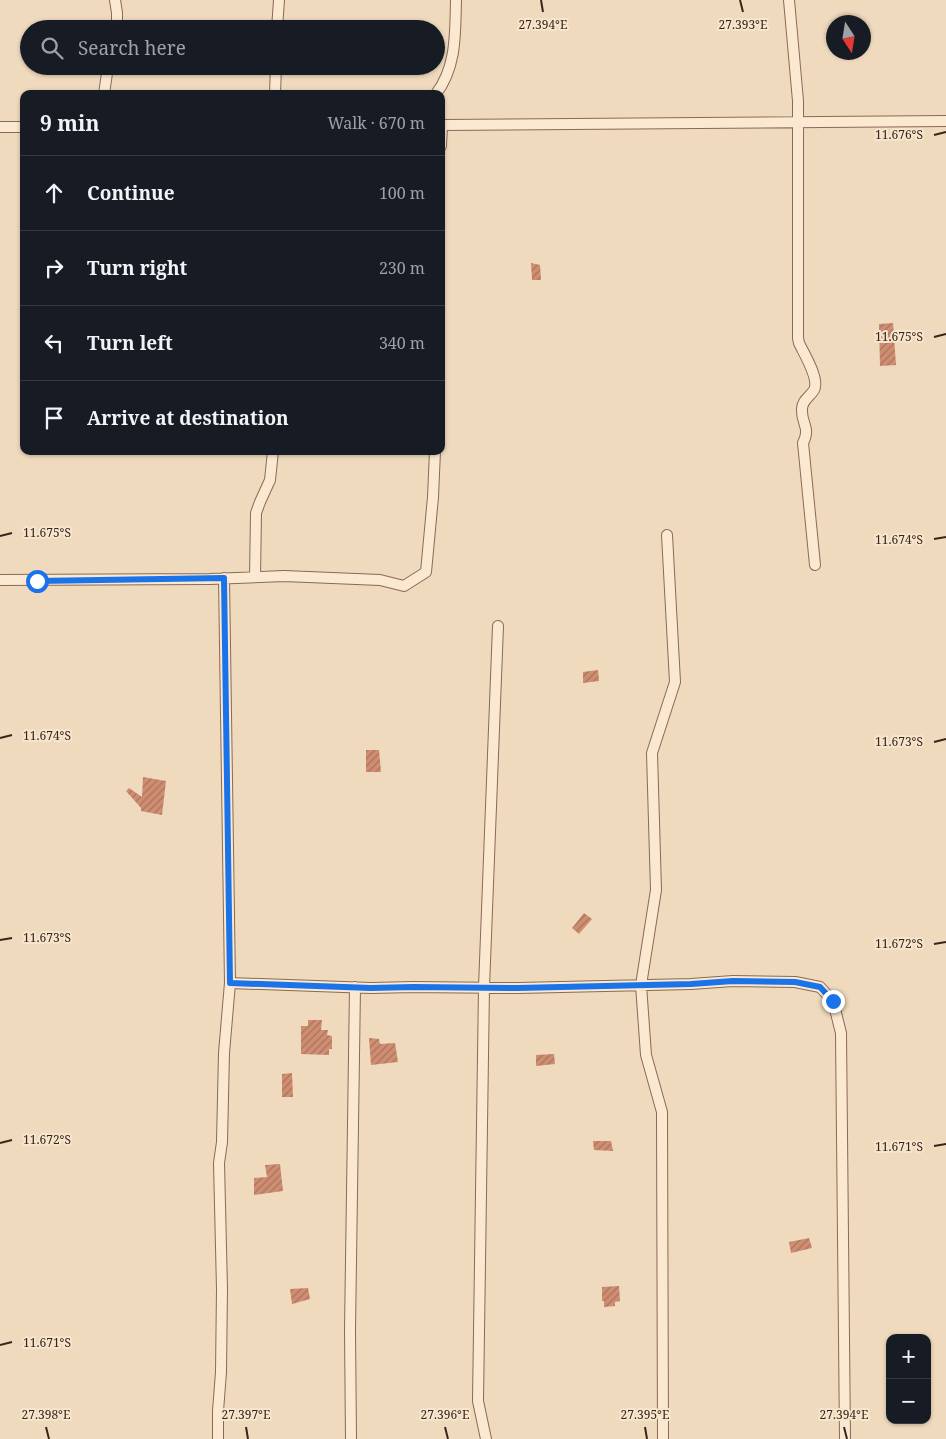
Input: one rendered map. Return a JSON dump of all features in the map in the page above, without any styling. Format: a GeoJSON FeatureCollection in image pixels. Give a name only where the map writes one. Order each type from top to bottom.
{"type":"FeatureCollection","features":[{"type":"Feature","properties":{"kind":"street"},"geometry":{"type":"LineString","coordinates":[[115,0],[117,20]]}},
{"type":"Feature","properties":{"kind":"street"},"geometry":{"type":"LineString","coordinates":[[278,20],[279,0]]}},
{"type":"Feature","properties":{"kind":"street"},"geometry":{"type":"LineString","coordinates":[[438,90],[449,70],[453,54],[456,0]]}},
{"type":"Feature","properties":{"kind":"street"},"geometry":{"type":"LineString","coordinates":[[789,0],[798,101],[798,338],[814,375],[816,385],[801,408],[807,432],[803,443],[815,565]]}},
{"type":"Feature","properties":{"kind":"street"},"geometry":{"type":"LineString","coordinates":[[105,90],[107,75]]}},
{"type":"Feature","properties":{"kind":"street"},"geometry":{"type":"LineString","coordinates":[[275,90],[276,75]]}},
{"type":"Feature","properties":{"kind":"street"},"geometry":{"type":"LineString","coordinates":[[445,125],[946,121]]}},
{"type":"Feature","properties":{"kind":"street"},"geometry":{"type":"LineString","coordinates":[[0,127],[20,128]]}},
{"type":"Feature","properties":{"kind":"street"},"geometry":{"type":"LineString","coordinates":[[255,577],[256,513],[270,480],[273,455]]}},
{"type":"Feature","properties":{"kind":"street"},"geometry":{"type":"LineString","coordinates":[[0,580],[284,576],[380,580],[404,586],[426,572],[435,455]]}},
{"type":"Feature","properties":{"kind":"street"},"geometry":{"type":"LineString","coordinates":[[663,1439],[662,1112],[646,1055],[641,985],[656,890],[652,752],[675,682],[667,536]]}},
{"type":"Feature","properties":{"kind":"street"},"geometry":{"type":"LineString","coordinates":[[218,1439],[222,1290],[219,1163],[222,1142],[224,1053],[230,983],[224,578]]}},
{"type":"Feature","properties":{"kind":"street"},"geometry":{"type":"LineString","coordinates":[[486,1439],[478,1401],[484,987],[498,626]]}},
{"type":"Feature","properties":{"kind":"street"},"geometry":{"type":"LineString","coordinates":[[230,983],[354,987],[518,988],[733,981],[795,982],[820,987],[833,1001],[841,1032],[845,1439]]}},
{"type":"Feature","properties":{"kind":"street"},"geometry":{"type":"LineString","coordinates":[[351,1439],[350,1330],[354,987]]}},
{"type":"Feature","properties":{"kind":"building"},"geometry":{"type":"Polygon","coordinates":[[[531,263],[540,265],[541,280],[532,280],[531,263]]]}},
{"type":"Feature","properties":{"kind":"building"},"geometry":{"type":"Polygon","coordinates":[[[893,323],[896,365],[880,366],[879,324],[893,323]]]}},
{"type":"Feature","properties":{"kind":"building"},"geometry":{"type":"Polygon","coordinates":[[[598,670],[599,681],[583,683],[583,672],[598,670]]]}},
{"type":"Feature","properties":{"kind":"building"},"geometry":{"type":"Polygon","coordinates":[[[366,750],[379,750],[381,772],[366,772],[366,750]]]}},
{"type":"Feature","properties":{"kind":"building"},"geometry":{"type":"Polygon","coordinates":[[[143,777],[166,781],[162,815],[141,811],[141,808],[126,791],[129,788],[142,797],[143,777]]]}},
{"type":"Feature","properties":{"kind":"building"},"geometry":{"type":"Polygon","coordinates":[[[584,913],[592,919],[579,934],[572,928],[584,913]]]}},
{"type":"Feature","properties":{"kind":"building"},"geometry":{"type":"Polygon","coordinates":[[[308,1020],[322,1020],[321,1030],[328,1030],[327,1035],[332,1036],[332,1049],[329,1049],[329,1055],[301,1054],[301,1026],[308,1026],[308,1020]]]}},
{"type":"Feature","properties":{"kind":"building"},"geometry":{"type":"Polygon","coordinates":[[[369,1038],[379,1039],[380,1044],[395,1043],[398,1062],[371,1065],[369,1038]]]}},
{"type":"Feature","properties":{"kind":"building"},"geometry":{"type":"Polygon","coordinates":[[[554,1054],[555,1064],[536,1066],[536,1055],[554,1054]]]}},
{"type":"Feature","properties":{"kind":"building"},"geometry":{"type":"Polygon","coordinates":[[[292,1073],[293,1097],[282,1097],[282,1074],[292,1073]]]}},
{"type":"Feature","properties":{"kind":"building"},"geometry":{"type":"Polygon","coordinates":[[[593,1141],[611,1141],[613,1151],[594,1150],[593,1141]]]}},
{"type":"Feature","properties":{"kind":"building"},"geometry":{"type":"Polygon","coordinates":[[[280,1164],[283,1191],[254,1195],[254,1178],[267,1177],[265,1165],[280,1164]]]}},
{"type":"Feature","properties":{"kind":"building"},"geometry":{"type":"Polygon","coordinates":[[[809,1238],[812,1248],[791,1253],[789,1242],[809,1238]]]}},
{"type":"Feature","properties":{"kind":"building"},"geometry":{"type":"Polygon","coordinates":[[[619,1286],[620,1301],[615,1302],[615,1306],[604,1307],[602,1287],[619,1286]]]}},
{"type":"Feature","properties":{"kind":"building"},"geometry":{"type":"Polygon","coordinates":[[[308,1288],[310,1299],[292,1304],[290,1289],[308,1288]]]}},
{"type":"Feature","properties":{"kind":"route"},"geometry":{"type":"LineString","coordinates":[[37,581],[224,578],[230,983],[371,988],[518,988],[691,984],[733,981],[795,982],[820,987],[833,1001]]}}]}
